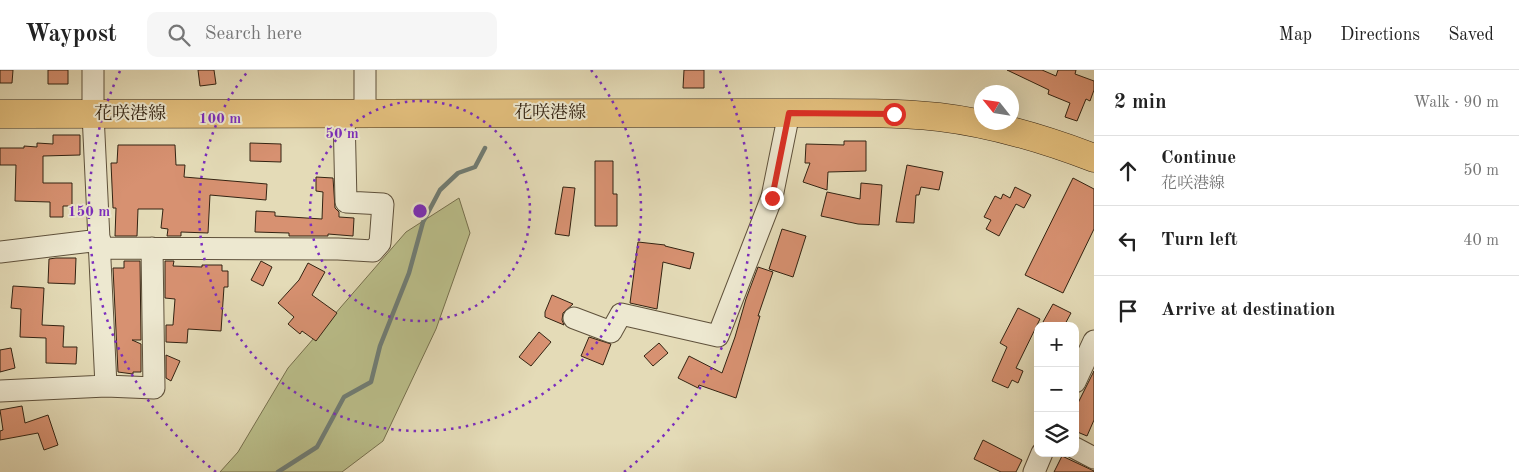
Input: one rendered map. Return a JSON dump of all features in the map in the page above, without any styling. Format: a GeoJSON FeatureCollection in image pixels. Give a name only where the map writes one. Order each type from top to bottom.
{"type":"FeatureCollection","features":[{"type":"Feature","properties":{"kind":"main road","name":"花咲港線"},"geometry":{"type":"LineString","coordinates":[[0,114],[894,114],[940,118],[1007,130],[1071,149],[1094,158]]}},
{"type":"Feature","properties":{"kind":"street"},"geometry":{"type":"LineString","coordinates":[[93,70],[93,114],[106,386]]}},
{"type":"Feature","properties":{"kind":"street"},"geometry":{"type":"LineString","coordinates":[[0,252],[100,244],[152,248],[338,249],[373,252],[380,243],[383,204],[346,202],[355,114],[365,70]]}},
{"type":"Feature","properties":{"kind":"street"},"geometry":{"type":"LineString","coordinates":[[574,318],[611,332],[621,314],[718,336],[772,198],[789,113]]}},
{"type":"Feature","properties":{"kind":"street"},"geometry":{"type":"LineString","coordinates":[[0,391],[106,386],[154,388],[152,248]]}},
{"type":"Feature","properties":{"kind":"street"},"geometry":{"type":"LineString","coordinates":[[1079,377],[1089,364],[1094,341]]}},
{"type":"Feature","properties":{"kind":"street"},"geometry":{"type":"LineString","coordinates":[[1079,450],[1094,458]]}},
{"type":"Feature","properties":{"kind":"street"},"geometry":{"type":"LineString","coordinates":[[1034,472],[1040,457]]}},
{"type":"Feature","properties":{"kind":"green space"},"geometry":{"type":"Polygon","coordinates":[[[459,198],[470,233],[436,329],[383,441],[342,472],[220,472],[238,452],[288,368],[406,232],[459,198]]]}},
{"type":"Feature","properties":{"kind":"building"},"geometry":{"type":"Polygon","coordinates":[[[0,70],[13,70],[12,83],[0,83],[0,70]]]}},
{"type":"Feature","properties":{"kind":"building"},"geometry":{"type":"Polygon","coordinates":[[[48,70],[68,70],[68,84],[48,84],[48,70]]]}},
{"type":"Feature","properties":{"kind":"building"},"geometry":{"type":"Polygon","coordinates":[[[198,70],[214,70],[216,84],[200,86],[198,70]]]}},
{"type":"Feature","properties":{"kind":"building"},"geometry":{"type":"Polygon","coordinates":[[[684,70],[704,70],[704,88],[683,88],[684,70]]]}},
{"type":"Feature","properties":{"kind":"building"},"geometry":{"type":"Polygon","coordinates":[[[1007,70],[1042,70],[1056,76],[1058,70],[1076,70],[1075,74],[1094,81],[1094,90],[1090,101],[1086,99],[1077,121],[1065,117],[1070,103],[1048,94],[1049,90],[1007,70]]]}},
{"type":"Feature","properties":{"kind":"building"},"geometry":{"type":"Polygon","coordinates":[[[53,135],[80,135],[80,155],[43,156],[43,183],[72,183],[72,206],[63,206],[63,217],[50,217],[50,202],[15,201],[16,165],[0,165],[0,148],[37,147],[37,143],[53,144],[53,135]]]}},
{"type":"Feature","properties":{"kind":"building"},"geometry":{"type":"Polygon","coordinates":[[[844,141],[866,141],[866,171],[828,172],[827,190],[803,182],[810,163],[805,163],[806,144],[844,145],[844,141]]]}},
{"type":"Feature","properties":{"kind":"building"},"geometry":{"type":"Polygon","coordinates":[[[250,143],[281,144],[281,162],[250,161],[250,143]]]}},
{"type":"Feature","properties":{"kind":"building"},"geometry":{"type":"Polygon","coordinates":[[[118,145],[175,145],[176,165],[185,165],[184,177],[267,184],[266,200],[210,195],[208,233],[181,232],[181,236],[167,236],[168,229],[161,228],[163,209],[138,209],[137,236],[115,236],[116,208],[113,208],[111,163],[117,163],[118,145]]]}},
{"type":"Feature","properties":{"kind":"building"},"geometry":{"type":"Polygon","coordinates":[[[595,161],[613,161],[613,194],[617,194],[617,226],[595,226],[595,161]]]}},
{"type":"Feature","properties":{"kind":"building"},"geometry":{"type":"Polygon","coordinates":[[[907,165],[943,172],[939,190],[921,187],[919,195],[916,195],[914,223],[896,222],[907,165]]]}},
{"type":"Feature","properties":{"kind":"building"},"geometry":{"type":"Polygon","coordinates":[[[316,177],[333,178],[335,208],[339,212],[339,217],[354,218],[353,236],[328,234],[328,236],[289,236],[289,233],[255,232],[256,211],[275,212],[275,216],[322,219],[323,192],[316,191],[316,177]]]}},
{"type":"Feature","properties":{"kind":"building"},"geometry":{"type":"Polygon","coordinates":[[[1073,178],[1094,189],[1094,229],[1063,293],[1025,275],[1073,178]]]}},
{"type":"Feature","properties":{"kind":"building"},"geometry":{"type":"Polygon","coordinates":[[[861,183],[882,185],[879,225],[858,224],[821,216],[827,192],[860,199],[861,183]]]}},
{"type":"Feature","properties":{"kind":"building"},"geometry":{"type":"Polygon","coordinates":[[[563,187],[575,188],[569,236],[555,234],[563,187]]]}},
{"type":"Feature","properties":{"kind":"building"},"geometry":{"type":"Polygon","coordinates":[[[1015,187],[1031,195],[1024,208],[1016,204],[999,236],[986,229],[991,220],[984,217],[995,196],[1001,199],[1003,194],[1010,198],[1015,187]]]}},
{"type":"Feature","properties":{"kind":"building"},"geometry":{"type":"Polygon","coordinates":[[[782,229],[806,236],[793,277],[769,269],[782,229]]]}},
{"type":"Feature","properties":{"kind":"building"},"geometry":{"type":"Polygon","coordinates":[[[638,242],[665,245],[694,253],[690,269],[663,262],[657,309],[630,303],[638,242]]]}},
{"type":"Feature","properties":{"kind":"building"},"geometry":{"type":"Polygon","coordinates":[[[76,258],[75,284],[48,283],[49,259],[76,258]]]}},
{"type":"Feature","properties":{"kind":"building"},"geometry":{"type":"Polygon","coordinates":[[[124,261],[140,261],[141,340],[132,340],[141,344],[141,372],[133,372],[133,374],[118,372],[113,268],[124,268],[124,261]]]}},
{"type":"Feature","properties":{"kind":"building"},"geometry":{"type":"Polygon","coordinates":[[[165,261],[174,261],[173,266],[202,267],[202,265],[222,265],[222,271],[228,271],[228,287],[224,287],[221,331],[188,329],[187,343],[166,342],[166,325],[173,325],[175,299],[165,298],[165,261]]]}},
{"type":"Feature","properties":{"kind":"building"},"geometry":{"type":"Polygon","coordinates":[[[261,261],[272,267],[263,286],[251,280],[261,261]]]}},
{"type":"Feature","properties":{"kind":"building"},"geometry":{"type":"Polygon","coordinates":[[[308,263],[325,272],[312,295],[337,313],[316,341],[302,331],[300,334],[288,324],[294,317],[278,303],[299,280],[308,263]]]}},
{"type":"Feature","properties":{"kind":"building"},"geometry":{"type":"Polygon","coordinates":[[[758,267],[773,272],[758,316],[760,316],[736,398],[699,385],[698,388],[678,378],[689,356],[722,373],[758,267]]]}},
{"type":"Feature","properties":{"kind":"building"},"geometry":{"type":"Polygon","coordinates":[[[13,286],[44,288],[42,325],[64,326],[63,347],[77,347],[76,364],[46,363],[46,338],[20,337],[21,309],[11,308],[13,286]]]}},
{"type":"Feature","properties":{"kind":"building"},"geometry":{"type":"Polygon","coordinates":[[[552,295],[573,304],[563,313],[562,320],[564,325],[545,317],[545,312],[552,295]]]}},
{"type":"Feature","properties":{"kind":"building"},"geometry":{"type":"Polygon","coordinates":[[[1053,304],[1071,313],[1066,322],[1043,322],[1053,304]]]}},
{"type":"Feature","properties":{"kind":"building"},"geometry":{"type":"Polygon","coordinates":[[[1018,308],[1040,319],[1039,322],[1034,322],[1034,331],[1016,368],[1023,371],[1018,383],[1012,380],[1008,388],[992,381],[1007,347],[1000,343],[1018,308]]]}},
{"type":"Feature","properties":{"kind":"building"},"geometry":{"type":"Polygon","coordinates":[[[539,332],[551,342],[531,366],[519,357],[539,332]]]}},
{"type":"Feature","properties":{"kind":"building"},"geometry":{"type":"Polygon","coordinates":[[[589,337],[611,344],[603,365],[581,356],[589,337]]]}},
{"type":"Feature","properties":{"kind":"building"},"geometry":{"type":"Polygon","coordinates":[[[659,343],[668,353],[653,366],[644,356],[659,343]]]}},
{"type":"Feature","properties":{"kind":"building"},"geometry":{"type":"Polygon","coordinates":[[[11,348],[15,368],[0,372],[0,350],[11,348]]]}},
{"type":"Feature","properties":{"kind":"building"},"geometry":{"type":"Polygon","coordinates":[[[166,355],[180,361],[171,381],[166,378],[166,355]]]}},
{"type":"Feature","properties":{"kind":"building"},"geometry":{"type":"Polygon","coordinates":[[[1094,371],[1094,420],[1087,436],[1079,433],[1079,401],[1094,371]]]}},
{"type":"Feature","properties":{"kind":"building"},"geometry":{"type":"Polygon","coordinates":[[[22,406],[25,423],[48,415],[58,445],[44,450],[38,433],[0,440],[0,431],[3,430],[0,410],[22,406]]]}},
{"type":"Feature","properties":{"kind":"building"},"geometry":{"type":"Polygon","coordinates":[[[983,440],[1022,460],[1016,472],[1001,472],[974,459],[983,440]]]}},
{"type":"Feature","properties":{"kind":"building"},"geometry":{"type":"Polygon","coordinates":[[[1062,457],[1094,471],[1094,472],[1054,472],[1062,457]]]}},
{"type":"Feature","properties":{"kind":"waterway"},"geometry":{"type":"LineString","coordinates":[[278,472],[317,447],[344,397],[371,382],[380,346],[409,273],[423,222],[440,190],[458,173],[475,167],[485,148]]}},
{"type":"Feature","properties":{"kind":"route"},"geometry":{"type":"LineString","coordinates":[[772,198],[789,113],[894,114]]}}]}
